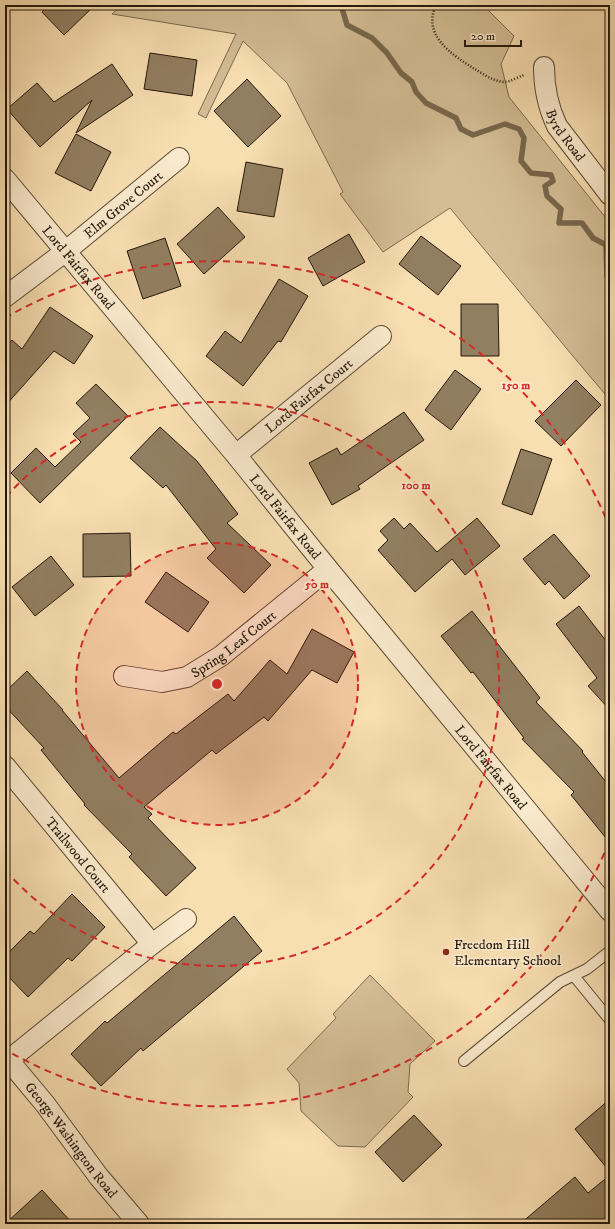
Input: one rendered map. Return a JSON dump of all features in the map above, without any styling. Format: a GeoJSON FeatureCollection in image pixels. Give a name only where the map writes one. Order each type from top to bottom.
{"type":"FeatureCollection","features":[{"type":"Feature","properties":{"kind":"street","name":"Byrd Road"},"geometry":{"type":"LineString","coordinates":[[544,67],[547,100],[551,114],[557,126],[610,195]]}},
{"type":"Feature","properties":{"kind":"street","name":"Elm Grove Court"},"geometry":{"type":"LineString","coordinates":[[5,297],[66,251],[179,158]]}},
{"type":"Feature","properties":{"kind":"street","name":"Lord Fairfax Road"},"geometry":{"type":"LineString","coordinates":[[5,179],[236,455],[610,911]]}},
{"type":"Feature","properties":{"kind":"street","name":"Lord Fairfax Court"},"geometry":{"type":"LineString","coordinates":[[236,455],[381,336]]}},
{"type":"Feature","properties":{"kind":"street","name":"Spring Leaf Court"},"geometry":{"type":"LineString","coordinates":[[124,676],[162,682],[187,677],[221,656],[328,569]]}},
{"type":"Feature","properties":{"kind":"street","name":"Trailwood Court"},"geometry":{"type":"LineString","coordinates":[[5,766],[152,944]]}},
{"type":"Feature","properties":{"kind":"street"},"geometry":{"type":"LineString","coordinates":[[7,1058],[186,919]]}},
{"type":"Feature","properties":{"kind":"street","name":"George Washington Road"},"geometry":{"type":"LineString","coordinates":[[7,1058],[45,1104],[131,1221]]}},
{"type":"Feature","properties":{"kind":"lane"},"geometry":{"type":"LineString","coordinates":[[464,1061],[560,982],[587,970],[610,951]]}},
{"type":"Feature","properties":{"kind":"lane"},"geometry":{"type":"LineString","coordinates":[[574,976],[610,1020]]}},
{"type":"Feature","properties":{"kind":"path"},"geometry":{"type":"LineString","coordinates":[[436,5],[434,9],[433,23],[435,33],[440,43],[455,57],[489,78],[504,82],[544,67]]}},
{"type":"Feature","properties":{"kind":"shaded area"},"geometry":{"type":"Polygon","coordinates":[[[122,5],[483,5],[514,36],[501,64],[509,97],[610,223],[610,400],[450,208],[383,252],[340,194],[343,192],[287,83],[243,41],[206,118],[198,114],[236,34],[112,14],[122,5]]]}},
{"type":"Feature","properties":{"kind":"shaded area"},"geometry":{"type":"Polygon","coordinates":[[[370,975],[435,1041],[410,1064],[408,1092],[413,1097],[365,1147],[338,1146],[301,1111],[299,1083],[287,1069],[336,1018],[333,1014],[370,975]]]}},
{"type":"Feature","properties":{"kind":"building"},"geometry":{"type":"Polygon","coordinates":[[[49,5],[95,5],[64,35],[42,12],[49,5]]]}},
{"type":"Feature","properties":{"kind":"building"},"geometry":{"type":"Polygon","coordinates":[[[150,53],[197,60],[192,96],[144,89],[150,53]]]}},
{"type":"Feature","properties":{"kind":"building"},"geometry":{"type":"Polygon","coordinates":[[[112,64],[133,95],[76,133],[92,100],[40,147],[7,109],[37,83],[54,102],[112,64]]]}},
{"type":"Feature","properties":{"kind":"building"},"geometry":{"type":"Polygon","coordinates":[[[247,79],[281,116],[248,147],[214,111],[247,79]]]}},
{"type":"Feature","properties":{"kind":"building"},"geometry":{"type":"Polygon","coordinates":[[[76,134],[111,152],[91,191],[55,173],[76,134]]]}},
{"type":"Feature","properties":{"kind":"building"},"geometry":{"type":"Polygon","coordinates":[[[246,162],[283,169],[274,217],[237,211],[246,162]]]}},
{"type":"Feature","properties":{"kind":"building"},"geometry":{"type":"Polygon","coordinates":[[[218,207],[245,237],[204,274],[177,244],[218,207]]]}},
{"type":"Feature","properties":{"kind":"building"},"geometry":{"type":"Polygon","coordinates":[[[349,234],[365,262],[323,286],[308,258],[349,234]]]}},
{"type":"Feature","properties":{"kind":"building"},"geometry":{"type":"Polygon","coordinates":[[[421,236],[461,266],[438,295],[399,264],[421,236]]]}},
{"type":"Feature","properties":{"kind":"building"},"geometry":{"type":"Polygon","coordinates":[[[165,238],[181,286],[143,299],[127,251],[165,238]]]}},
{"type":"Feature","properties":{"kind":"building"},"geometry":{"type":"Polygon","coordinates":[[[279,279],[308,296],[281,342],[278,341],[243,386],[206,356],[225,331],[241,343],[279,279]]]}},
{"type":"Feature","properties":{"kind":"building"},"geometry":{"type":"Polygon","coordinates":[[[461,304],[498,304],[499,356],[461,356],[461,304]]]}},
{"type":"Feature","properties":{"kind":"building"},"geometry":{"type":"Polygon","coordinates":[[[50,307],[93,336],[74,364],[54,351],[5,406],[5,348],[12,340],[22,349],[50,307]]]}},
{"type":"Feature","properties":{"kind":"building"},"geometry":{"type":"Polygon","coordinates":[[[455,370],[481,389],[451,430],[425,410],[455,370]]]}},
{"type":"Feature","properties":{"kind":"building"},"geometry":{"type":"Polygon","coordinates":[[[576,380],[601,405],[561,446],[535,421],[576,380]]]}},
{"type":"Feature","properties":{"kind":"building"},"geometry":{"type":"Polygon","coordinates":[[[96,384],[128,416],[40,503],[11,473],[36,448],[55,467],[81,442],[73,434],[90,418],[76,403],[96,384]]]}},
{"type":"Feature","properties":{"kind":"building"},"geometry":{"type":"Polygon","coordinates":[[[404,412],[424,440],[358,486],[360,489],[332,505],[309,463],[337,448],[341,455],[404,412]]]}},
{"type":"Feature","properties":{"kind":"building"},"geometry":{"type":"Polygon","coordinates":[[[160,427],[197,461],[238,514],[227,523],[271,565],[244,593],[207,558],[216,549],[166,485],[163,488],[130,458],[160,427]]]}},
{"type":"Feature","properties":{"kind":"building"},"geometry":{"type":"Polygon","coordinates":[[[521,449],[552,459],[532,515],[502,504],[521,449]]]}},
{"type":"Feature","properties":{"kind":"building"},"geometry":{"type":"Polygon","coordinates":[[[394,518],[404,529],[410,523],[437,552],[477,518],[500,546],[465,575],[452,559],[415,592],[378,550],[388,540],[380,531],[394,518]]]}},
{"type":"Feature","properties":{"kind":"building"},"geometry":{"type":"Polygon","coordinates":[[[130,533],[131,576],[83,577],[83,534],[130,533]]]}},
{"type":"Feature","properties":{"kind":"building"},"geometry":{"type":"Polygon","coordinates":[[[554,534],[590,576],[564,599],[549,581],[545,585],[523,559],[554,534]]]}},
{"type":"Feature","properties":{"kind":"building"},"geometry":{"type":"Polygon","coordinates":[[[51,556],[74,585],[35,616],[12,587],[51,556]]]}},
{"type":"Feature","properties":{"kind":"building"},"geometry":{"type":"Polygon","coordinates":[[[166,572],[209,602],[188,632],[145,602],[166,572]]]}},
{"type":"Feature","properties":{"kind":"building"},"geometry":{"type":"Polygon","coordinates":[[[579,606],[610,646],[610,710],[588,686],[597,678],[556,624],[579,606]]]}},
{"type":"Feature","properties":{"kind":"building"},"geometry":{"type":"Polygon","coordinates":[[[472,611],[540,698],[536,702],[583,751],[582,752],[610,787],[610,843],[571,795],[574,792],[522,739],[524,738],[473,672],[471,673],[441,636],[472,611]]]}},
{"type":"Feature","properties":{"kind":"building"},"geometry":{"type":"Polygon","coordinates":[[[312,629],[354,652],[337,683],[312,670],[268,721],[264,717],[216,754],[212,750],[144,807],[152,814],[148,818],[196,868],[166,896],[129,857],[132,854],[84,805],[85,804],[41,750],[44,748],[5,706],[5,692],[27,671],[63,710],[119,778],[173,732],[176,734],[228,694],[234,701],[270,660],[287,674],[312,629]]]}},
{"type":"Feature","properties":{"kind":"building"},"geometry":{"type":"Polygon","coordinates":[[[72,894],[105,927],[72,961],[68,958],[28,997],[5,973],[5,956],[30,931],[34,934],[72,894]]]}},
{"type":"Feature","properties":{"kind":"building"},"geometry":{"type":"Polygon","coordinates":[[[234,916],[262,951],[143,1051],[141,1048],[101,1086],[71,1054],[105,1021],[107,1023],[234,916]]]}},
{"type":"Feature","properties":{"kind":"building"},"geometry":{"type":"Polygon","coordinates":[[[610,1099],[610,1172],[575,1129],[610,1099]]]}},
{"type":"Feature","properties":{"kind":"building"},"geometry":{"type":"Polygon","coordinates":[[[414,1115],[442,1145],[403,1182],[375,1152],[414,1115]]]}},
{"type":"Feature","properties":{"kind":"building"},"geometry":{"type":"Polygon","coordinates":[[[610,1175],[610,1224],[520,1224],[575,1177],[588,1193],[610,1175]]]}},
{"type":"Feature","properties":{"kind":"building"},"geometry":{"type":"Polygon","coordinates":[[[42,1190],[73,1224],[5,1224],[42,1190]]]}},
{"type":"Feature","properties":{"kind":"waterway"},"geometry":{"type":"LineString","coordinates":[[341,5],[347,25],[372,38],[387,53],[401,73],[412,82],[416,92],[426,103],[456,118],[461,129],[473,135],[505,124],[519,129],[524,138],[521,161],[531,173],[551,175],[553,181],[545,186],[547,196],[561,209],[559,223],[582,223],[593,238],[606,245],[607,276],[610,278]]}},
{"type":"Feature","properties":{"kind":"place","name":"Freedom Hill Elementary School"},"geometry":{"type":"Point","coordinates":[446,952]}}]}
